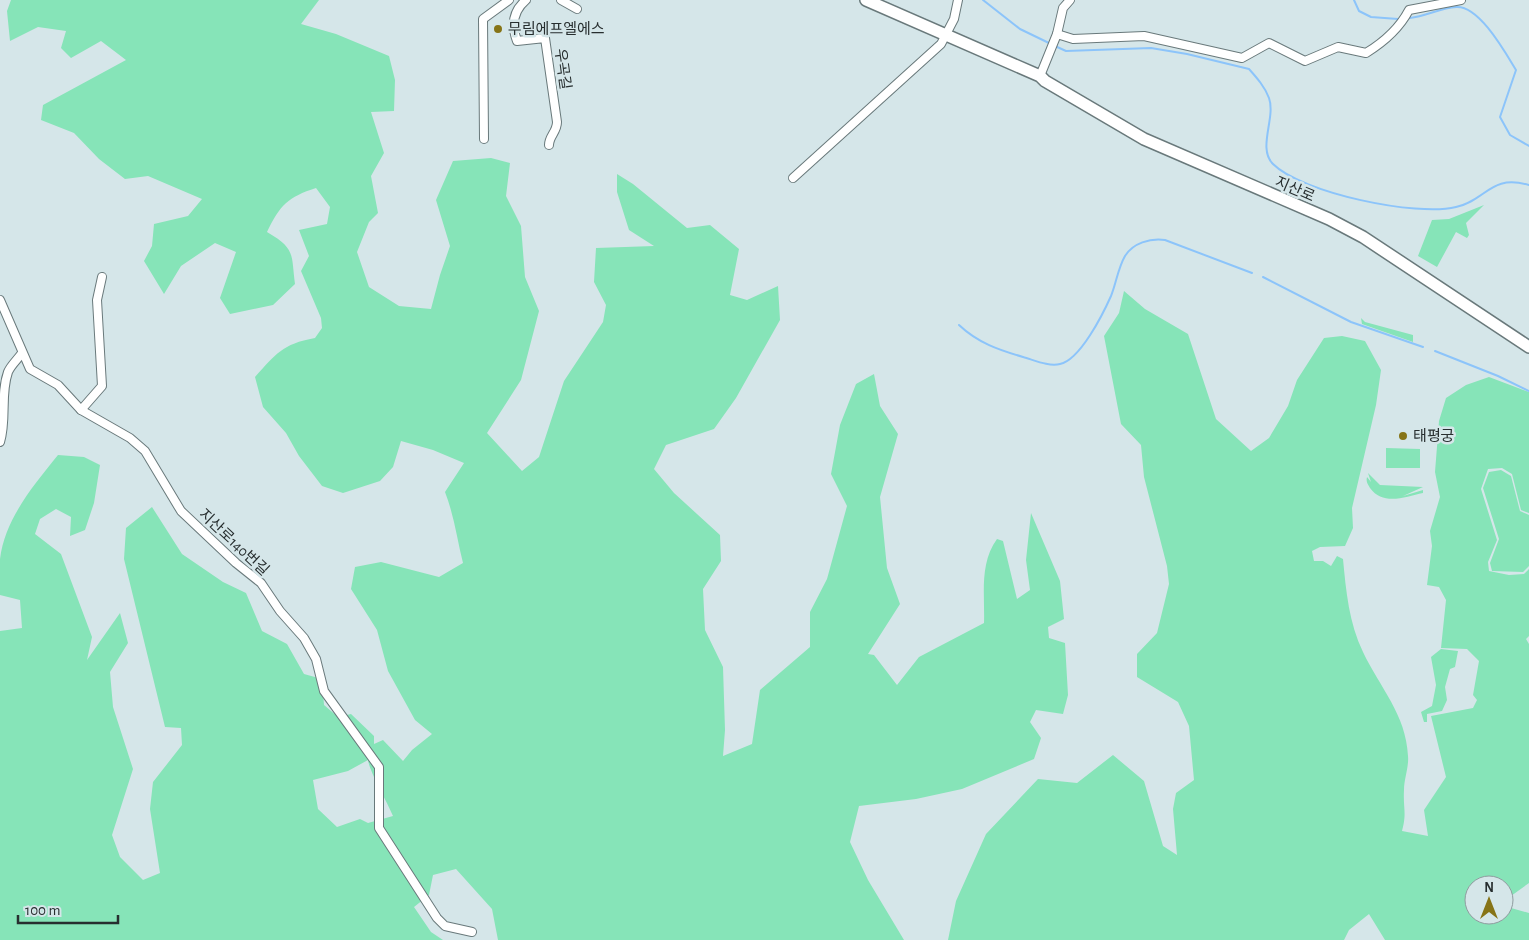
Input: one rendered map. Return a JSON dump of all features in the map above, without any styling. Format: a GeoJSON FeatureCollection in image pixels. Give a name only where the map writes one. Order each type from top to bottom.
{"type":"FeatureCollection","features":[{"type":"Feature","properties":{"kind":"main road","name":"지산로"},"geometry":{"type":"LineString","coordinates":[[866,0],[1040,76],[1045,81],[1144,139],[1329,219],[1363,237],[1529,347]]}},
{"type":"Feature","properties":{"kind":"street"},"geometry":{"type":"LineString","coordinates":[[484,139],[483,19],[509,0]]}},
{"type":"Feature","properties":{"kind":"street","name":"우곡길"},"geometry":{"type":"LineString","coordinates":[[526,0],[517,9],[513,28],[517,41],[545,38],[557,122],[557,130],[549,140],[549,145]]}},
{"type":"Feature","properties":{"kind":"street"},"geometry":{"type":"LineString","coordinates":[[561,0],[577,9]]}},
{"type":"Feature","properties":{"kind":"street"},"geometry":{"type":"LineString","coordinates":[[793,178],[941,44],[944,34],[954,19],[958,0]]}},
{"type":"Feature","properties":{"kind":"street"},"geometry":{"type":"LineString","coordinates":[[1040,76],[1056,38],[1063,8],[1070,0]]}},
{"type":"Feature","properties":{"kind":"street"},"geometry":{"type":"LineString","coordinates":[[1056,38],[1144,36],[1242,58],[1270,43],[1306,61],[1338,47],[1366,53],[1383,42],[1403,21],[1409,10],[1461,0]]}},
{"type":"Feature","properties":{"kind":"street"},"geometry":{"type":"LineString","coordinates":[[81,410],[102,386],[97,300],[102,277]]}},
{"type":"Feature","properties":{"kind":"street","name":"지산로140번길"},"geometry":{"type":"LineString","coordinates":[[0,300],[30,369],[58,384],[81,410],[130,438],[145,452],[181,511],[236,563],[261,583],[280,611],[304,638],[316,660],[324,692],[379,767],[379,828],[437,918],[445,926],[472,932]]}},
{"type":"Feature","properties":{"kind":"street"},"geometry":{"type":"LineString","coordinates":[[0,442],[5,420],[5,383],[9,370],[22,353]]}},
{"type":"Feature","properties":{"kind":"green space"},"geometry":{"type":"Polygon","coordinates":[[[11,0],[319,0],[301,24],[336,34],[389,56],[395,80],[394,111],[371,112],[384,153],[371,176],[378,213],[369,222],[357,252],[369,287],[399,306],[431,309],[450,246],[436,200],[453,161],[491,158],[510,163],[506,196],[521,226],[525,277],[539,311],[521,380],[487,433],[522,471],[539,457],[564,381],[603,322],[606,305],[594,282],[596,248],[654,246],[629,230],[617,192],[617,174],[633,184],[687,228],[710,225],[739,249],[730,295],[747,300],[778,286],[780,320],[736,398],[714,429],[666,445],[654,469],[674,493],[720,535],[721,561],[703,589],[705,630],[723,667],[725,730],[723,756],[752,744],[760,690],[810,647],[810,612],[827,579],[847,506],[831,474],[840,425],[856,384],[874,374],[880,406],[898,434],[880,497],[887,568],[900,604],[868,654],[874,655],[897,685],[919,657],[984,623],[985,569],[991,549],[997,539],[1003,541],[1017,599],[1030,590],[1026,560],[1031,513],[1060,581],[1064,619],[1048,627],[1049,638],[1065,643],[1068,695],[1063,714],[1036,710],[1030,722],[1041,738],[1034,759],[962,789],[916,799],[859,806],[850,842],[868,880],[904,940],[498,940],[492,909],[456,869],[433,875],[429,895],[414,907],[431,932],[443,940],[0,940],[0,631],[22,628],[20,600],[0,595],[0,559],[3,544],[14,517],[30,491],[58,455],[84,457],[100,465],[94,503],[85,530],[70,536],[71,517],[56,509],[40,519],[35,534],[61,554],[92,637],[87,660],[120,613],[128,643],[110,672],[113,707],[133,769],[112,835],[120,857],[143,880],[160,873],[150,809],[153,782],[182,745],[181,728],[165,727],[124,559],[126,528],[152,507],[182,554],[223,582],[246,593],[262,631],[287,644],[304,674],[322,679],[324,705],[338,717],[351,714],[374,736],[374,744],[383,740],[403,761],[412,750],[432,734],[415,720],[388,671],[377,630],[351,589],[355,567],[381,562],[439,577],[463,563],[445,492],[464,463],[433,450],[401,441],[393,467],[380,481],[343,493],[322,486],[299,456],[286,433],[263,407],[255,377],[280,351],[295,343],[315,338],[322,328],[321,318],[301,271],[309,256],[299,230],[327,224],[330,207],[316,188],[298,195],[286,203],[276,215],[267,232],[288,248],[292,259],[295,284],[273,305],[230,314],[220,298],[236,252],[215,243],[181,266],[164,294],[144,261],[152,246],[154,224],[188,216],[202,199],[148,176],[125,179],[99,159],[74,133],[41,120],[43,105],[126,60],[101,41],[71,58],[61,48],[66,31],[38,27],[10,41],[7,11],[11,0]],[[368,760],[348,771],[313,780],[318,809],[337,827],[360,819],[368,823],[393,816],[369,766],[368,760]]]}},
{"type":"Feature","properties":{"kind":"green space"},"geometry":{"type":"Polygon","coordinates":[[[1484,205],[1466,223],[1469,235],[1467,238],[1456,232],[1437,267],[1418,256],[1432,220],[1449,219],[1484,205]]]}},
{"type":"Feature","properties":{"kind":"green space"},"geometry":{"type":"Polygon","coordinates":[[[1124,291],[1145,309],[1188,334],[1216,419],[1251,451],[1269,438],[1288,406],[1297,380],[1324,338],[1342,336],[1365,341],[1381,370],[1376,405],[1352,508],[1353,528],[1345,546],[1320,547],[1312,551],[1314,561],[1323,561],[1331,566],[1337,556],[1343,559],[1345,583],[1354,630],[1363,652],[1403,727],[1408,760],[1404,786],[1405,815],[1402,831],[1428,836],[1424,810],[1446,777],[1431,716],[1473,708],[1477,700],[1473,695],[1479,661],[1467,649],[1441,648],[1446,600],[1439,587],[1427,585],[1432,546],[1430,531],[1440,497],[1435,472],[1439,421],[1446,398],[1466,385],[1489,377],[1529,392],[1529,513],[1521,510],[1512,474],[1502,468],[1488,469],[1481,489],[1497,540],[1488,562],[1489,571],[1509,575],[1524,574],[1529,569],[1529,636],[1526,639],[1529,644],[1529,883],[1514,894],[1514,875],[1464,875],[1464,925],[1514,925],[1514,909],[1529,913],[1529,940],[1385,940],[1369,914],[1349,930],[1344,940],[948,940],[956,901],[986,834],[1038,779],[1077,783],[1113,755],[1144,781],[1163,846],[1177,855],[1173,809],[1176,793],[1194,780],[1189,726],[1178,702],[1137,677],[1137,654],[1157,633],[1169,584],[1167,566],[1144,477],[1141,445],[1121,424],[1104,336],[1119,313],[1124,291]]]}},
{"type":"Feature","properties":{"kind":"green space"},"geometry":{"type":"Polygon","coordinates":[[[1361,318],[1365,322],[1413,335],[1413,342],[1362,324],[1361,318]]]}},
{"type":"Feature","properties":{"kind":"green space"},"geometry":{"type":"Polygon","coordinates":[[[1386,448],[1420,449],[1420,468],[1386,468],[1386,448]]]}},
{"type":"Feature","properties":{"kind":"green space"},"geometry":{"type":"Polygon","coordinates":[[[1501,470],[1511,476],[1520,511],[1529,515],[1529,566],[1523,572],[1492,571],[1490,563],[1499,539],[1483,488],[1489,472],[1501,470]]]}},
{"type":"Feature","properties":{"kind":"green space"},"geometry":{"type":"Polygon","coordinates":[[[1368,473],[1380,485],[1423,487],[1403,496],[1423,490],[1423,493],[1395,499],[1381,497],[1375,494],[1368,485],[1367,477],[1371,482],[1368,473]]]}},
{"type":"Feature","properties":{"kind":"green space"},"geometry":{"type":"Polygon","coordinates":[[[1441,649],[1458,651],[1455,667],[1450,669],[1445,687],[1447,700],[1442,711],[1427,714],[1427,722],[1424,722],[1421,712],[1432,706],[1436,685],[1431,657],[1441,649]]]}},
{"type":"Feature","properties":{"kind":"waterway"},"geometry":{"type":"LineString","coordinates":[[983,0],[1020,29],[1051,44]]}},
{"type":"Feature","properties":{"kind":"waterway"},"geometry":{"type":"LineString","coordinates":[[1354,0],[1359,11],[1371,17],[1398,19]]}},
{"type":"Feature","properties":{"kind":"waterway"},"geometry":{"type":"LineString","coordinates":[[1410,18],[1456,7],[1465,8],[1482,21],[1516,70],[1500,117],[1510,135],[1529,146]]}},
{"type":"Feature","properties":{"kind":"waterway"},"geometry":{"type":"LineString","coordinates":[[1055,46],[1066,51],[1151,48],[1187,54],[1249,69],[1263,86],[1269,98],[1271,106],[1267,150],[1273,164],[1288,175],[1333,193],[1361,200],[1415,209],[1438,209],[1466,204],[1497,185],[1516,182],[1529,185]]}},
{"type":"Feature","properties":{"kind":"waterway"},"geometry":{"type":"LineString","coordinates":[[959,325],[974,337],[997,349],[1042,363],[1056,365],[1068,361],[1090,335],[1111,296],[1125,256],[1128,251],[1142,242],[1165,240],[1252,273]]}},
{"type":"Feature","properties":{"kind":"waterway"},"geometry":{"type":"LineString","coordinates":[[1263,277],[1351,322],[1423,347]]}},
{"type":"Feature","properties":{"kind":"waterway"},"geometry":{"type":"LineString","coordinates":[[1435,351],[1498,376],[1529,391]]}},
{"type":"Feature","properties":{"kind":"place","name":"무림에프엘에스"},"geometry":{"type":"Point","coordinates":[498,29]}},
{"type":"Feature","properties":{"kind":"place","name":"태평궁"},"geometry":{"type":"Point","coordinates":[1403,436]}}]}
